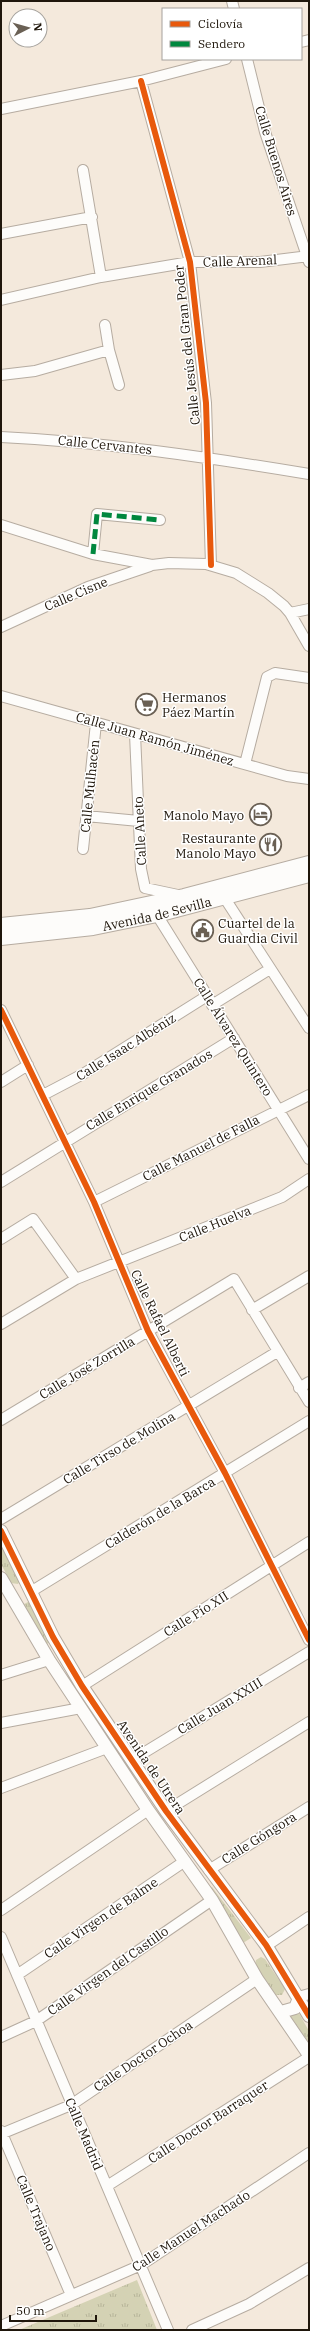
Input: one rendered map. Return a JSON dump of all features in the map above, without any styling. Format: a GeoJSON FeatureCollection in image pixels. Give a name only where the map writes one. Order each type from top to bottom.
{"type":"FeatureCollection","features":[{"type":"Feature","properties":{"kind":"main road","name":"Avenida de Sevilla"},"geometry":{"type":"LineString","coordinates":[[1,925],[90,916],[184,896],[309,863]]}},
{"type":"Feature","properties":{"kind":"main road","name":"Avenida de Sevilla"},"geometry":{"type":"LineString","coordinates":[[1,938],[93,928],[157,915],[309,875]]}},
{"type":"Feature","properties":{"kind":"street"},"geometry":{"type":"LineString","coordinates":[[1,109],[141,81],[222,60]]}},
{"type":"Feature","properties":{"kind":"street","name":"Calle Buenos Aires"},"geometry":{"type":"LineString","coordinates":[[247,60],[266,132],[308,259]]}},
{"type":"Feature","properties":{"kind":"street","name":"Calle Jesús del Gran Poder"},"geometry":{"type":"LineString","coordinates":[[141,81],[190,262],[206,402],[211,565]]}},
{"type":"Feature","properties":{"kind":"street"},"geometry":{"type":"LineString","coordinates":[[83,170],[101,277]]}},
{"type":"Feature","properties":{"kind":"street"},"geometry":{"type":"LineString","coordinates":[[1,234],[92,217]]}},
{"type":"Feature","properties":{"kind":"street","name":"Calle Arenal"},"geometry":{"type":"LineString","coordinates":[[1,300],[101,277],[190,262],[260,262],[308,259]]}},
{"type":"Feature","properties":{"kind":"street"},"geometry":{"type":"LineString","coordinates":[[105,325],[109,350],[120,385]]}},
{"type":"Feature","properties":{"kind":"street"},"geometry":{"type":"LineString","coordinates":[[1,375],[35,371],[109,350]]}},
{"type":"Feature","properties":{"kind":"street","name":"Calle Cervantes"},"geometry":{"type":"LineString","coordinates":[[1,436],[71,440],[208,457],[309,474]]}},
{"type":"Feature","properties":{"kind":"street"},"geometry":{"type":"LineString","coordinates":[[93,554],[96,514],[160,520]]}},
{"type":"Feature","properties":{"kind":"street"},"geometry":{"type":"LineString","coordinates":[[1,525],[93,554],[152,566],[183,563],[211,565],[236,573],[268,593],[290,613],[309,646]]}},
{"type":"Feature","properties":{"kind":"street","name":"Calle Cisne"},"geometry":{"type":"LineString","coordinates":[[1,627],[88,587],[152,566]]}},
{"type":"Feature","properties":{"kind":"street"},"geometry":{"type":"LineString","coordinates":[[290,613],[309,609]]}},
{"type":"Feature","properties":{"kind":"street"},"geometry":{"type":"LineString","coordinates":[[245,764],[267,676],[274,673],[309,678]]}},
{"type":"Feature","properties":{"kind":"street","name":"Calle Juan Ramón Jiménez"},"geometry":{"type":"LineString","coordinates":[[1,696],[287,776],[309,779]]}},
{"type":"Feature","properties":{"kind":"street","name":"Calle Mulhacén"},"geometry":{"type":"LineString","coordinates":[[83,849],[96,723]]}},
{"type":"Feature","properties":{"kind":"street","name":"Calle Aneto"},"geometry":{"type":"LineString","coordinates":[[135,734],[141,869],[145,888],[184,896]]}},
{"type":"Feature","properties":{"kind":"street"},"geometry":{"type":"LineString","coordinates":[[86,816],[139,821]]}},
{"type":"Feature","properties":{"kind":"street"},"geometry":{"type":"LineString","coordinates":[[157,915],[159,906],[184,896]]}},
{"type":"Feature","properties":{"kind":"street"},"geometry":{"type":"LineString","coordinates":[[224,897],[309,1028]]}},
{"type":"Feature","properties":{"kind":"street","name":"Calle Álvarez Quintero"},"geometry":{"type":"LineString","coordinates":[[157,915],[309,1159]]}},
{"type":"Feature","properties":{"kind":"street","name":"Calle Isaac Albéniz"},"geometry":{"type":"LineString","coordinates":[[43,1095],[270,969]]}},
{"type":"Feature","properties":{"kind":"street","name":"Calle Rafael Alberti"},"geometry":{"type":"LineString","coordinates":[[1,1010],[94,1202],[148,1331],[225,1473],[309,1640]]}},
{"type":"Feature","properties":{"kind":"street","name":"Calle Enrique Granados"},"geometry":{"type":"LineString","coordinates":[[1,1182],[234,1038]]}},
{"type":"Feature","properties":{"kind":"street"},"geometry":{"type":"LineString","coordinates":[[1,1082],[28,1066]]}},
{"type":"Feature","properties":{"kind":"street","name":"Calle Manuel de Falla"},"geometry":{"type":"LineString","coordinates":[[94,1202],[278,1109],[309,1095]]}},
{"type":"Feature","properties":{"kind":"street","name":"Calle Huelva"},"geometry":{"type":"LineString","coordinates":[[1,1324],[76,1279],[282,1197],[309,1179]]}},
{"type":"Feature","properties":{"kind":"street"},"geometry":{"type":"LineString","coordinates":[[1,1239],[33,1220],[76,1279]]}},
{"type":"Feature","properties":{"kind":"street"},"geometry":{"type":"LineString","coordinates":[[309,1276],[252,1310],[309,1402]]}},
{"type":"Feature","properties":{"kind":"street","name":"Calle José Zorrilla"},"geometry":{"type":"LineString","coordinates":[[1,1420],[234,1279],[252,1310]]}},
{"type":"Feature","properties":{"kind":"street","name":"Calle Tirso de Molina"},"geometry":{"type":"LineString","coordinates":[[1,1519],[277,1352]]}},
{"type":"Feature","properties":{"kind":"street"},"geometry":{"type":"LineString","coordinates":[[299,1388],[309,1382]]}},
{"type":"Feature","properties":{"kind":"street","name":"Calderón de la Barca"},"geometry":{"type":"LineString","coordinates":[[32,1591],[309,1421]]}},
{"type":"Feature","properties":{"kind":"street","name":"Avenida de Utrera"},"geometry":{"type":"LineString","coordinates":[[1,1531],[32,1591],[53,1637],[82,1686],[166,1811],[302,1996]]}},
{"type":"Feature","properties":{"kind":"street","name":"Calle Pío XII"},"geometry":{"type":"LineString","coordinates":[[82,1686],[309,1542]]}},
{"type":"Feature","properties":{"kind":"street","name":"Avenida de Utrera"},"geometry":{"type":"LineString","coordinates":[[1,1578],[13,1601],[49,1660],[148,1810],[212,1900],[244,1953],[244,1957],[257,1979],[278,2011],[281,2012]]}},
{"type":"Feature","properties":{"kind":"street"},"geometry":{"type":"LineString","coordinates":[[13,1601],[32,1591]]}},
{"type":"Feature","properties":{"kind":"street","name":"Calle Juan XXIII"},"geometry":{"type":"LineString","coordinates":[[132,1760],[309,1652]]}},
{"type":"Feature","properties":{"kind":"street"},"geometry":{"type":"LineString","coordinates":[[1,1675],[49,1660]]}},
{"type":"Feature","properties":{"kind":"street"},"geometry":{"type":"LineString","coordinates":[[1,1723],[81,1708]]}},
{"type":"Feature","properties":{"kind":"street"},"geometry":{"type":"LineString","coordinates":[[166,1811],[309,1722]]}},
{"type":"Feature","properties":{"kind":"street"},"geometry":{"type":"LineString","coordinates":[[1,1788],[107,1748]]}},
{"type":"Feature","properties":{"kind":"street","name":"Calle Góngora"},"geometry":{"type":"LineString","coordinates":[[209,1870],[309,1807]]}},
{"type":"Feature","properties":{"kind":"street"},"geometry":{"type":"LineString","coordinates":[[1,1910],[148,1810]]}},
{"type":"Feature","properties":{"kind":"street","name":"Calle Virgen de Balme"},"geometry":{"type":"LineString","coordinates":[[17,1975],[185,1861]]}},
{"type":"Feature","properties":{"kind":"street","name":"Calle Virgen del Castillo"},"geometry":{"type":"LineString","coordinates":[[1,2037],[36,2021],[212,1900]]}},
{"type":"Feature","properties":{"kind":"street"},"geometry":{"type":"LineString","coordinates":[[244,1953],[252,1944],[260,1943],[266,1946],[309,1917]]}},
{"type":"Feature","properties":{"kind":"street","name":"Calle Madrid"},"geometry":{"type":"LineString","coordinates":[[1,1938],[168,2330]]}},
{"type":"Feature","properties":{"kind":"street","name":"Calle Doctor Ochoa"},"geometry":{"type":"LineString","coordinates":[[1,2133],[72,2105],[257,1979]]}},
{"type":"Feature","properties":{"kind":"street"},"geometry":{"type":"LineString","coordinates":[[302,1996],[295,2008],[281,2012],[309,2056]]}},
{"type":"Feature","properties":{"kind":"street"},"geometry":{"type":"LineString","coordinates":[[302,1996],[309,2016]]}},
{"type":"Feature","properties":{"kind":"street","name":"Calle Doctor Barraquer"},"geometry":{"type":"LineString","coordinates":[[107,2186],[309,2056]]}},
{"type":"Feature","properties":{"kind":"street","name":"Calle Trajano"},"geometry":{"type":"LineString","coordinates":[[1,2133],[71,2295]]}},
{"type":"Feature","properties":{"kind":"street","name":"Calle Manuel Machado"},"geometry":{"type":"LineString","coordinates":[[1,2326],[142,2266],[309,2153]]}},
{"type":"Feature","properties":{"kind":"street"},"geometry":{"type":"LineString","coordinates":[[192,2330],[249,2304],[309,2268]]}},
{"type":"Feature","properties":{"kind":"green space"},"geometry":{"type":"Polygon","coordinates":[[[1,1543],[20,1581],[18,1584],[11,1583],[1,1564],[1,1543]]]}},
{"type":"Feature","properties":{"kind":"green space"},"geometry":{"type":"Polygon","coordinates":[[[30,1601],[49,1643],[46,1644],[22,1605],[30,1601]]]}},
{"type":"Feature","properties":{"kind":"green space"},"geometry":{"type":"Polygon","coordinates":[[[212,1887],[251,1938],[243,1943],[210,1889],[212,1887]]]}},
{"type":"Feature","properties":{"kind":"green space"},"geometry":{"type":"Polygon","coordinates":[[[261,1957],[265,1959],[285,1989],[282,1995],[276,1995],[255,1965],[256,1960],[261,1957]]]}},
{"type":"Feature","properties":{"kind":"green space"},"geometry":{"type":"Polygon","coordinates":[[[297,2010],[309,2031],[309,2043],[289,2015],[297,2010]]]}},
{"type":"Feature","properties":{"kind":"green space"},"geometry":{"type":"Polygon","coordinates":[[[137,2280],[157,2330],[19,2330],[137,2280]]]}},
{"type":"Feature","properties":{"kind":"marked path"},"geometry":{"type":"LineString","coordinates":[[93,554],[97,514],[160,520]]}},
{"type":"Feature","properties":{"kind":"cycle path"},"geometry":{"type":"LineString","coordinates":[[141,81],[190,262],[206,403],[211,565]]}},
{"type":"Feature","properties":{"kind":"cycle path"},"geometry":{"type":"LineString","coordinates":[[1,1010],[94,1202],[148,1331],[225,1473],[309,1640]]}},
{"type":"Feature","properties":{"kind":"cycle path"},"geometry":{"type":"LineString","coordinates":[[1,1531],[53,1637],[82,1686],[166,1811],[266,1945],[309,2016]]}},
{"type":"Feature","properties":{"kind":"place","name":"Hermanos Páez Martín"},"geometry":{"type":"Point","coordinates":[147,704]}},
{"type":"Feature","properties":{"kind":"place","name":"Manolo Mayo"},"geometry":{"type":"Point","coordinates":[260,815]}},
{"type":"Feature","properties":{"kind":"place","name":"Restaurante Manolo Mayo"},"geometry":{"type":"Point","coordinates":[271,845]}},
{"type":"Feature","properties":{"kind":"place","name":"Cuartel de la Guardia Civil"},"geometry":{"type":"Point","coordinates":[202,930]}}]}
